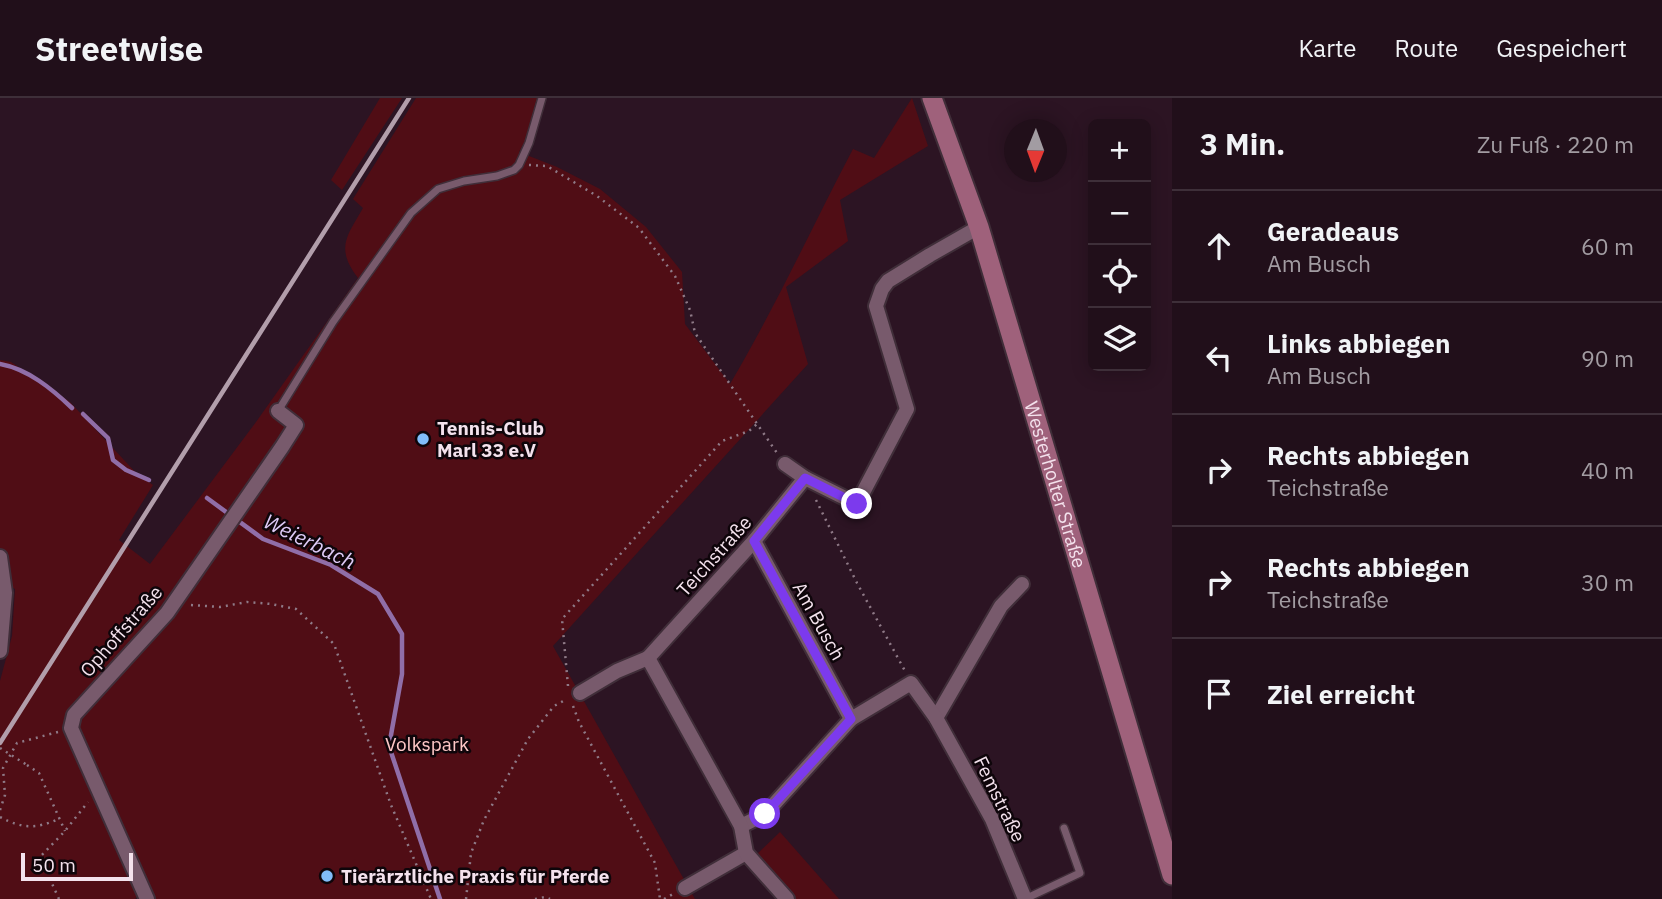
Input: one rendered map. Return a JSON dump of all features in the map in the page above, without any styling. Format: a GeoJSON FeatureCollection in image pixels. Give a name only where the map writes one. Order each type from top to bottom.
{"type":"FeatureCollection","features":[{"type":"Feature","properties":{"kind":"main road","name":"Westerholter Straße"},"geometry":{"type":"LineString","coordinates":[[932,98],[979,227],[1172,875]]}},
{"type":"Feature","properties":{"kind":"street"},"geometry":{"type":"LineString","coordinates":[[785,464],[805,478],[857,504],[907,409],[876,306],[882,289],[888,281],[930,254],[979,227]]}},
{"type":"Feature","properties":{"kind":"street","name":"Ophoffstraße"},"geometry":{"type":"LineString","coordinates":[[71,728],[74,715],[83,703],[167,613],[296,425],[278,411]]}},
{"type":"Feature","properties":{"kind":"street","name":"Teichstraße"},"geometry":{"type":"LineString","coordinates":[[575,695],[617,671],[649,658],[754,541],[805,478]]}},
{"type":"Feature","properties":{"kind":"street","name":"Am Busch"},"geometry":{"type":"LineString","coordinates":[[754,541],[851,719]]}},
{"type":"Feature","properties":{"kind":"street"},"geometry":{"type":"LineString","coordinates":[[0,557],[5,593],[0,651]]}},
{"type":"Feature","properties":{"kind":"street"},"geometry":{"type":"LineString","coordinates":[[936,718],[1001,606],[1022,584]]}},
{"type":"Feature","properties":{"kind":"street"},"geometry":{"type":"LineString","coordinates":[[649,658],[741,826],[746,853],[788,899]]}},
{"type":"Feature","properties":{"kind":"street"},"geometry":{"type":"LineString","coordinates":[[741,826],[765,814],[851,719],[911,683]]}},
{"type":"Feature","properties":{"kind":"street","name":"Femstraße"},"geometry":{"type":"LineString","coordinates":[[911,683],[936,718],[992,819],[1025,899]]}},
{"type":"Feature","properties":{"kind":"street"},"geometry":{"type":"LineString","coordinates":[[71,728],[147,899]]}},
{"type":"Feature","properties":{"kind":"street"},"geometry":{"type":"LineString","coordinates":[[685,888],[746,853]]}},
{"type":"Feature","properties":{"kind":"lane"},"geometry":{"type":"LineString","coordinates":[[278,411],[333,322],[411,213],[438,189],[514,170],[529,143],[542,98]]}},
{"type":"Feature","properties":{"kind":"lane"},"geometry":{"type":"LineString","coordinates":[[1025,899],[1080,873],[1064,828]]}},
{"type":"Feature","properties":{"kind":"path"},"geometry":{"type":"LineString","coordinates":[[519,165],[547,166],[597,196],[639,228],[675,276],[690,310],[695,333],[785,464]]}},
{"type":"Feature","properties":{"kind":"path"},"geometry":{"type":"LineString","coordinates":[[660,899],[654,863],[579,722],[562,619],[722,441],[749,431],[757,424]]}},
{"type":"Feature","properties":{"kind":"path"},"geometry":{"type":"LineString","coordinates":[[805,478],[911,683]]}},
{"type":"Feature","properties":{"kind":"path"},"geometry":{"type":"LineString","coordinates":[[173,604],[220,607],[247,602],[296,609],[334,644],[391,805],[431,899]]}},
{"type":"Feature","properties":{"kind":"path"},"geometry":{"type":"LineString","coordinates":[[466,899],[471,853],[484,820],[528,739],[554,706],[575,695]]}},
{"type":"Feature","properties":{"kind":"path"},"geometry":{"type":"LineString","coordinates":[[0,810],[5,795],[3,768],[17,743],[71,728]]}},
{"type":"Feature","properties":{"kind":"path"},"geometry":{"type":"LineString","coordinates":[[0,748],[39,773],[65,831]]}},
{"type":"Feature","properties":{"kind":"path"},"geometry":{"type":"LineString","coordinates":[[60,899],[40,857],[87,803]]}},
{"type":"Feature","properties":{"kind":"path"},"geometry":{"type":"LineString","coordinates":[[0,817],[13,824],[32,827],[59,819]]}},
{"type":"Feature","properties":{"kind":"path"},"geometry":{"type":"LineString","coordinates":[[536,899],[550,899]]}},
{"type":"Feature","properties":{"kind":"green space"},"geometry":{"type":"Polygon","coordinates":[[[380,98],[402,98],[342,190],[331,180],[380,98]]]}},
{"type":"Feature","properties":{"kind":"green space","name":"Volkspark"},"geometry":{"type":"Polygon","coordinates":[[[416,98],[537,98],[525,141],[519,152],[557,167],[600,189],[646,227],[682,272],[685,324],[730,384],[778,297],[853,149],[874,158],[912,98],[928,146],[840,200],[848,241],[786,287],[808,364],[553,646],[695,899],[153,899],[139,894],[135,899],[0,899],[0,681],[12,636],[15,589],[0,580],[0,360],[11,362],[70,402],[137,474],[153,485],[119,540],[150,564],[256,422],[358,278],[351,268],[345,250],[348,235],[363,208],[353,199],[416,98]]]}},
{"type":"Feature","properties":{"kind":"green space"},"geometry":{"type":"Polygon","coordinates":[[[780,832],[839,899],[794,899],[755,856],[780,832]]]}},
{"type":"Feature","properties":{"kind":"waterway","name":"Weierbach"},"geometry":{"type":"LineString","coordinates":[[0,364],[30,375],[72,408]]}},
{"type":"Feature","properties":{"kind":"waterway","name":"Weierbach"},"geometry":{"type":"LineString","coordinates":[[83,414],[108,438],[113,460],[126,470],[149,480]]}},
{"type":"Feature","properties":{"kind":"waterway","name":"Weierbach"},"geometry":{"type":"LineString","coordinates":[[207,498],[263,539],[331,565],[378,594],[402,634],[402,674],[389,746],[440,899]]}},
{"type":"Feature","properties":{"kind":"railway"},"geometry":{"type":"LineString","coordinates":[[0,743],[409,98]]}},
{"type":"Feature","properties":{"kind":"place","name":"Tennis-Club Marl 33 e.V"},"geometry":{"type":"Point","coordinates":[423,439]}},
{"type":"Feature","properties":{"kind":"place","name":"Tierärztliche Praxis für Pferde"},"geometry":{"type":"Point","coordinates":[327,876]}},
{"type":"Feature","properties":{"kind":"route"},"geometry":{"type":"LineString","coordinates":[[765,814],[851,719],[754,541],[805,478],[857,504]]}}]}
